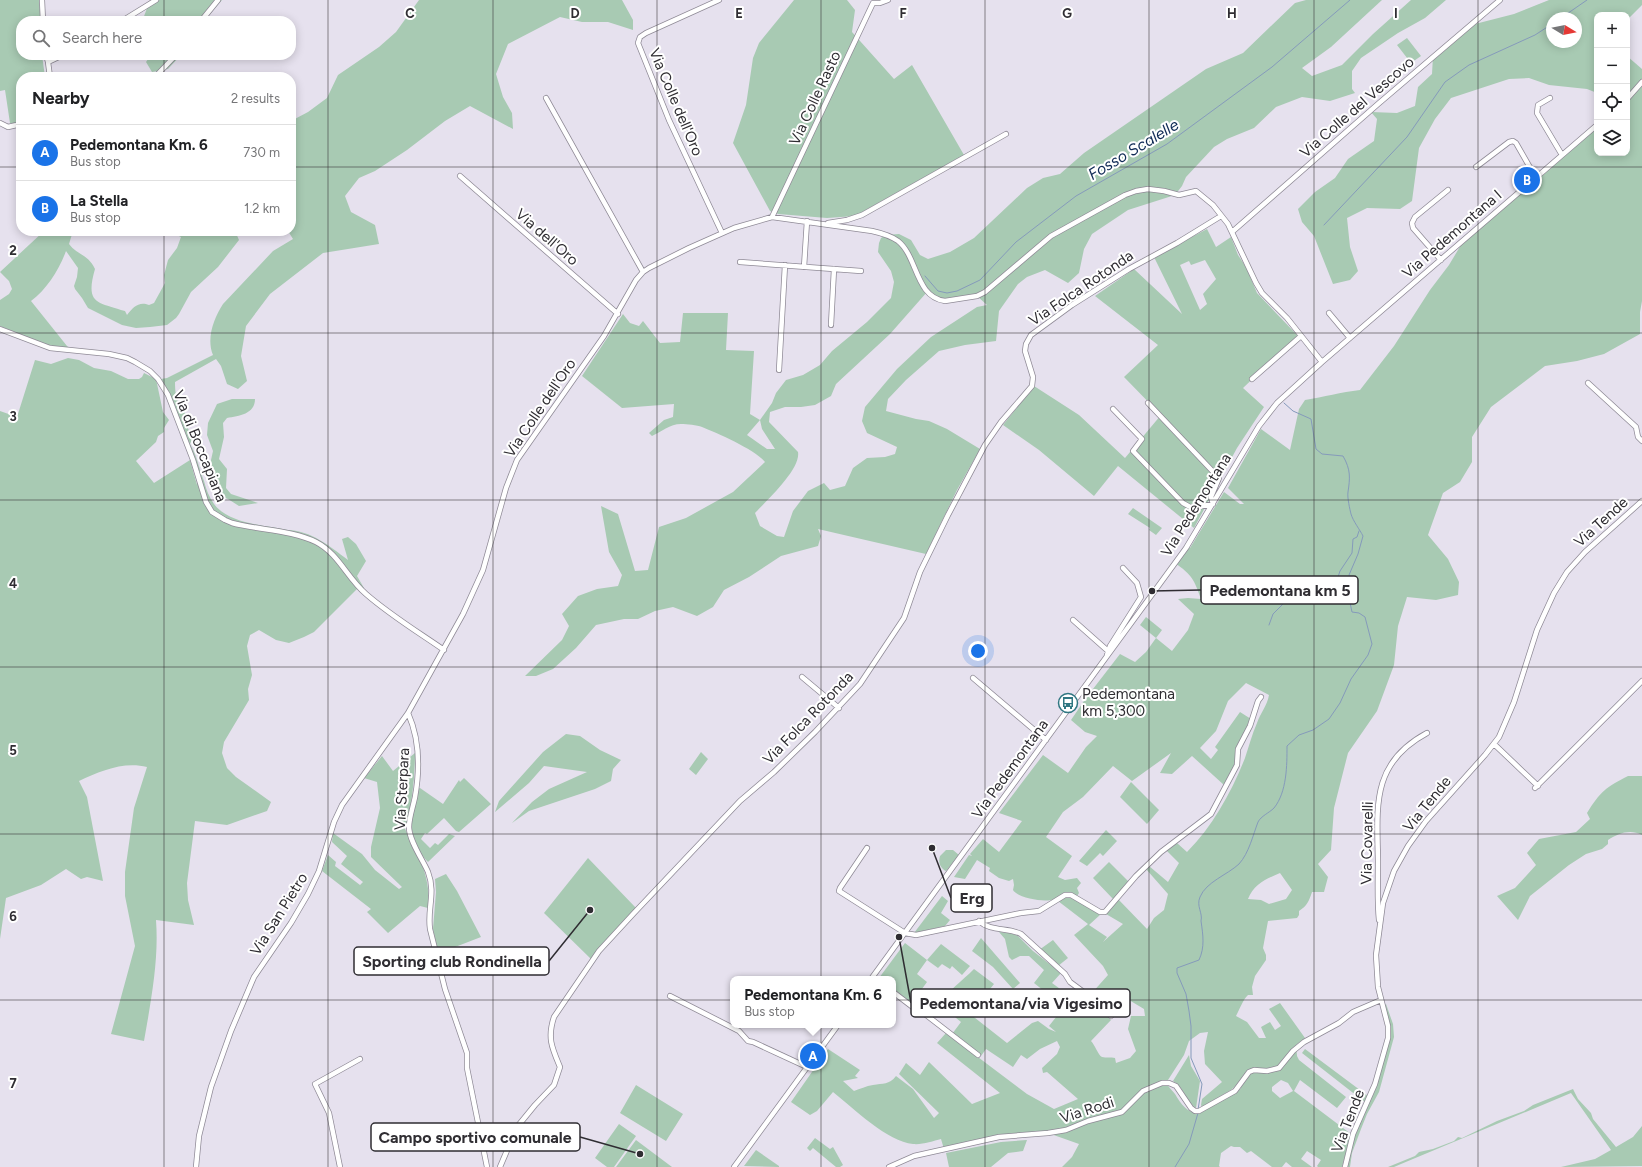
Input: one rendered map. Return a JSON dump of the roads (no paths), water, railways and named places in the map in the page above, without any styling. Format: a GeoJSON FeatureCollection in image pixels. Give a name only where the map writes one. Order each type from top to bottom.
{"type":"FeatureCollection","features":[{"type":"Feature","properties":{"kind":"street"},"geometry":{"type":"LineString","coordinates":[[42,0],[43,16]]}},
{"type":"Feature","properties":{"kind":"street"},"geometry":{"type":"LineString","coordinates":[[130,16],[156,0]]}},
{"type":"Feature","properties":{"kind":"street"},"geometry":{"type":"LineString","coordinates":[[205,16],[218,0]]}},
{"type":"Feature","properties":{"kind":"street","name":"Via Colle dell'Oro"},"geometry":{"type":"LineString","coordinates":[[719,0],[646,33],[640,37],[638,43],[669,120],[722,233]]}},
{"type":"Feature","properties":{"kind":"street","name":"Via Colle Rasto"},"geometry":{"type":"LineString","coordinates":[[772,217],[873,3],[880,4],[888,0]]}},
{"type":"Feature","properties":{"kind":"street","name":"Via Colle del Vescovo"},"geometry":{"type":"LineString","coordinates":[[1232,232],[1378,104],[1500,0]]}},
{"type":"Feature","properties":{"kind":"street"},"geometry":{"type":"LineString","coordinates":[[49,72],[48,62],[52,60]]}},
{"type":"Feature","properties":{"kind":"street"},"geometry":{"type":"LineString","coordinates":[[160,72],[171,60]]}},
{"type":"Feature","properties":{"kind":"street"},"geometry":{"type":"LineString","coordinates":[[1630,96],[1642,82]]}},
{"type":"Feature","properties":{"kind":"street"},"geometry":{"type":"LineString","coordinates":[[546,98],[643,272]]}},
{"type":"Feature","properties":{"kind":"street"},"geometry":{"type":"LineString","coordinates":[[1550,98],[1538,105],[1537,113],[1562,155]]}},
{"type":"Feature","properties":{"kind":"street"},"geometry":{"type":"LineString","coordinates":[[0,124],[8,127],[16,125]]}},
{"type":"Feature","properties":{"kind":"street","name":"Via Pedemontana I"},"geometry":{"type":"LineString","coordinates":[[1322,362],[1594,128]]}},
{"type":"Feature","properties":{"kind":"street"},"geometry":{"type":"LineString","coordinates":[[816,222],[834,223],[862,215],[1006,134]]}},
{"type":"Feature","properties":{"kind":"street"},"geometry":{"type":"LineString","coordinates":[[1476,167],[1509,142],[1513,141],[1516,143],[1536,178]]}},
{"type":"Feature","properties":{"kind":"street","name":"Via dell'Oro"},"geometry":{"type":"LineString","coordinates":[[460,176],[618,314]]}},
{"type":"Feature","properties":{"kind":"street","name":"Via Colle dell'Oro"},"geometry":{"type":"LineString","coordinates":[[444,650],[482,575],[506,488],[514,466],[604,336],[618,314],[636,280],[643,272],[722,233],[772,217],[872,231],[893,238],[902,245],[927,292],[935,298],[945,301],[977,296],[985,292],[1051,236],[1125,195],[1136,191],[1153,189],[1179,195],[1196,191],[1213,205],[1221,216]]}},
{"type":"Feature","properties":{"kind":"street"},"geometry":{"type":"LineString","coordinates":[[1441,260],[1413,228],[1412,223],[1415,217],[1448,190]]}},
{"type":"Feature","properties":{"kind":"street"},"geometry":{"type":"LineString","coordinates":[[1221,216],[1232,232],[1259,288],[1322,362]]}},
{"type":"Feature","properties":{"kind":"street","name":"Via Folca Rotonda"},"geometry":{"type":"LineString","coordinates":[[500,1167],[517,1127],[535,1104],[554,1085],[560,1067],[551,1046],[549,1035],[550,1027],[554,1017],[599,951],[740,801],[774,772],[839,708],[860,684],[904,618],[920,572],[985,445],[1001,422],[1032,386],[1033,377],[1025,351],[1026,344],[1031,335],[1072,305],[1129,269],[1177,243],[1221,216]]}},
{"type":"Feature","properties":{"kind":"street"},"geometry":{"type":"LineString","coordinates":[[804,267],[807,221]]}},
{"type":"Feature","properties":{"kind":"street"},"geometry":{"type":"LineString","coordinates":[[740,262],[861,271]]}},
{"type":"Feature","properties":{"kind":"street"},"geometry":{"type":"LineString","coordinates":[[778,370],[785,265]]}},
{"type":"Feature","properties":{"kind":"street"},"geometry":{"type":"LineString","coordinates":[[831,325],[834,269]]}},
{"type":"Feature","properties":{"kind":"street"},"geometry":{"type":"LineString","coordinates":[[1329,313],[1350,338]]}},
{"type":"Feature","properties":{"kind":"street","name":"Via di Boccapiana"},"geometry":{"type":"LineString","coordinates":[[0,329],[50,348],[118,356],[144,366],[158,379],[168,395],[189,449],[206,502],[212,512],[232,523],[301,536],[316,542],[340,562],[367,595],[444,650]]}},
{"type":"Feature","properties":{"kind":"street"},"geometry":{"type":"LineString","coordinates":[[1252,379],[1301,336]]}},
{"type":"Feature","properties":{"kind":"street","name":"Via Pedemontana"},"geometry":{"type":"LineString","coordinates":[[875,976],[905,933],[1186,548],[1268,413],[1282,398],[1322,362]]}},
{"type":"Feature","properties":{"kind":"street"},"geometry":{"type":"LineString","coordinates":[[1588,382],[1636,427],[1639,438],[1642,441]]}},
{"type":"Feature","properties":{"kind":"street"},"geometry":{"type":"LineString","coordinates":[[1114,409],[1142,439],[1132,451],[1183,503],[1192,508],[1213,504],[1211,497],[1219,478],[1148,403]]}},
{"type":"Feature","properties":{"kind":"street","name":"Via Tende"},"geometry":{"type":"LineString","coordinates":[[1344,1167],[1353,1134],[1375,1084],[1386,1047],[1388,1026],[1381,1000],[1376,960],[1379,925],[1389,884],[1396,867],[1408,846],[1435,809],[1494,744],[1503,729],[1514,702],[1537,630],[1560,583],[1582,555],[1642,501]]}},
{"type":"Feature","properties":{"kind":"street"},"geometry":{"type":"LineString","coordinates":[[1107,657],[1108,651],[1141,597],[1137,583],[1122,568]]}},
{"type":"Feature","properties":{"kind":"street"},"geometry":{"type":"LineString","coordinates":[[1073,620],[1108,651]]}},
{"type":"Feature","properties":{"kind":"street","name":"Via San Pietro"},"geometry":{"type":"LineString","coordinates":[[196,1167],[199,1136],[211,1086],[250,983],[308,894],[319,871],[334,822],[342,805],[408,713],[444,650]]}},
{"type":"Feature","properties":{"kind":"street"},"geometry":{"type":"LineString","coordinates":[[802,676],[839,708]]}},
{"type":"Feature","properties":{"kind":"street"},"geometry":{"type":"LineString","coordinates":[[973,678],[1046,740]]}},
{"type":"Feature","properties":{"kind":"street"},"geometry":{"type":"LineString","coordinates":[[1494,744],[1537,787],[1642,681]]}},
{"type":"Feature","properties":{"kind":"street"},"geometry":{"type":"LineString","coordinates":[[867,848],[839,891],[905,933],[916,935],[979,921],[1039,911],[1065,896],[1071,895],[1100,912],[1105,912],[1136,876],[1161,852],[1211,814],[1237,765],[1238,749],[1250,726],[1258,701],[1262,697]]}},
{"type":"Feature","properties":{"kind":"street","name":"Via Sterpara"},"geometry":{"type":"LineString","coordinates":[[408,713],[415,734],[418,762],[415,796],[409,828],[410,835],[428,873],[432,887],[429,920],[430,930],[446,995],[467,1053],[468,1068],[487,1167]]}},
{"type":"Feature","properties":{"kind":"street","name":"Via Covarelli"},"geometry":{"type":"LineString","coordinates":[[1379,925],[1377,820],[1381,786],[1387,770],[1397,754],[1411,742],[1426,733]]}},
{"type":"Feature","properties":{"kind":"street"},"geometry":{"type":"LineString","coordinates":[[979,921],[984,925],[999,930],[1015,931],[1021,934],[1065,974],[1070,982],[1089,996],[1111,1016]]}},
{"type":"Feature","properties":{"kind":"street"},"geometry":{"type":"LineString","coordinates":[[896,994],[914,1008],[921,1011],[978,1055]]}},
{"type":"Feature","properties":{"kind":"street"},"geometry":{"type":"LineString","coordinates":[[670,996],[730,1026]]}},
{"type":"Feature","properties":{"kind":"street","name":"Via Rodi"},"geometry":{"type":"LineString","coordinates":[[889,1167],[914,1156],[999,1137],[1066,1130],[1088,1121],[1122,1112],[1143,1091],[1162,1084],[1169,1083],[1176,1086],[1189,1106],[1196,1111],[1206,1108],[1235,1090],[1249,1072],[1254,1070],[1267,1071],[1279,1068],[1293,1051],[1304,1042],[1339,1023],[1355,1011],[1381,1000]]}},
{"type":"Feature","properties":{"kind":"street"},"geometry":{"type":"LineString","coordinates":[[733,1028],[739,1031],[748,1041],[807,1068]]}},
{"type":"Feature","properties":{"kind":"street"},"geometry":{"type":"LineString","coordinates":[[734,1167],[836,1028]]}},
{"type":"Feature","properties":{"kind":"street"},"geometry":{"type":"LineString","coordinates":[[340,1167],[329,1113],[315,1084],[360,1059]]}},
{"type":"Feature","properties":{"kind":"waterway","name":"Fosso Scalelle"},"geometry":{"type":"LineString","coordinates":[[925,276],[938,291],[947,293],[957,291],[980,280],[1016,242],[1076,196],[1167,144],[1272,67],[1350,0]]}},
{"type":"Feature","properties":{"kind":"waterway"},"geometry":{"type":"LineString","coordinates":[[1570,12],[1587,0]]}},
{"type":"Feature","properties":{"kind":"waterway"},"geometry":{"type":"LineString","coordinates":[[1324,225],[1407,137],[1445,82],[1469,65],[1535,35],[1546,28]]}},
{"type":"Feature","properties":{"kind":"waterway"},"geometry":{"type":"LineString","coordinates":[[1198,1110],[1202,1084],[1191,1058],[1191,1026],[1189,1011],[1186,994],[1177,973],[1177,968],[1199,960],[1201,955],[1203,941],[1199,903],[1200,897],[1207,887],[1234,868],[1242,860],[1248,849],[1258,822],[1274,808],[1282,794],[1287,761],[1287,746],[1299,735],[1313,730],[1329,719],[1340,703],[1351,679],[1368,655],[1372,644],[1365,617],[1359,613],[1352,612],[1349,598],[1349,575],[1358,554],[1363,536],[1353,520],[1350,510],[1348,497],[1349,470],[1343,456],[1322,454],[1316,449],[1311,419],[1293,411],[1284,403]]}},
{"type":"Feature","properties":{"kind":"waterway"},"geometry":{"type":"LineString","coordinates":[[1269,625],[1273,614],[1285,602],[1299,595],[1314,595],[1326,584],[1337,580],[1340,571],[1352,553],[1353,539],[1357,537],[1359,531]]}},
{"type":"Feature","properties":{"kind":"waterway"},"geometry":{"type":"LineString","coordinates":[[1175,1167],[1189,1144],[1198,1113]]}},
{"type":"Feature","properties":{"kind":"place","name":"La Stella"},"geometry":{"type":"Point","coordinates":[1527,180]}},
{"type":"Feature","properties":{"kind":"place","name":"Pedemontana km 5"},"geometry":{"type":"Point","coordinates":[1152,591]}},
{"type":"Feature","properties":{"kind":"place","name":"Pedemontana km 5,300"},"geometry":{"type":"Point","coordinates":[1068,703]}},
{"type":"Feature","properties":{"kind":"place","name":"Erg"},"geometry":{"type":"Point","coordinates":[932,848]}},
{"type":"Feature","properties":{"kind":"place","name":"Sporting club Rondinella"},"geometry":{"type":"Point","coordinates":[590,910]}},
{"type":"Feature","properties":{"kind":"place","name":"Pedemontana/via Vigesimo"},"geometry":{"type":"Point","coordinates":[899,937]}},
{"type":"Feature","properties":{"kind":"place","name":"Pedemontana Km. 6"},"geometry":{"type":"Point","coordinates":[813,1056]}},
{"type":"Feature","properties":{"kind":"place","name":"Campo sportivo comunale"},"geometry":{"type":"Point","coordinates":[640,1154]}}]}
